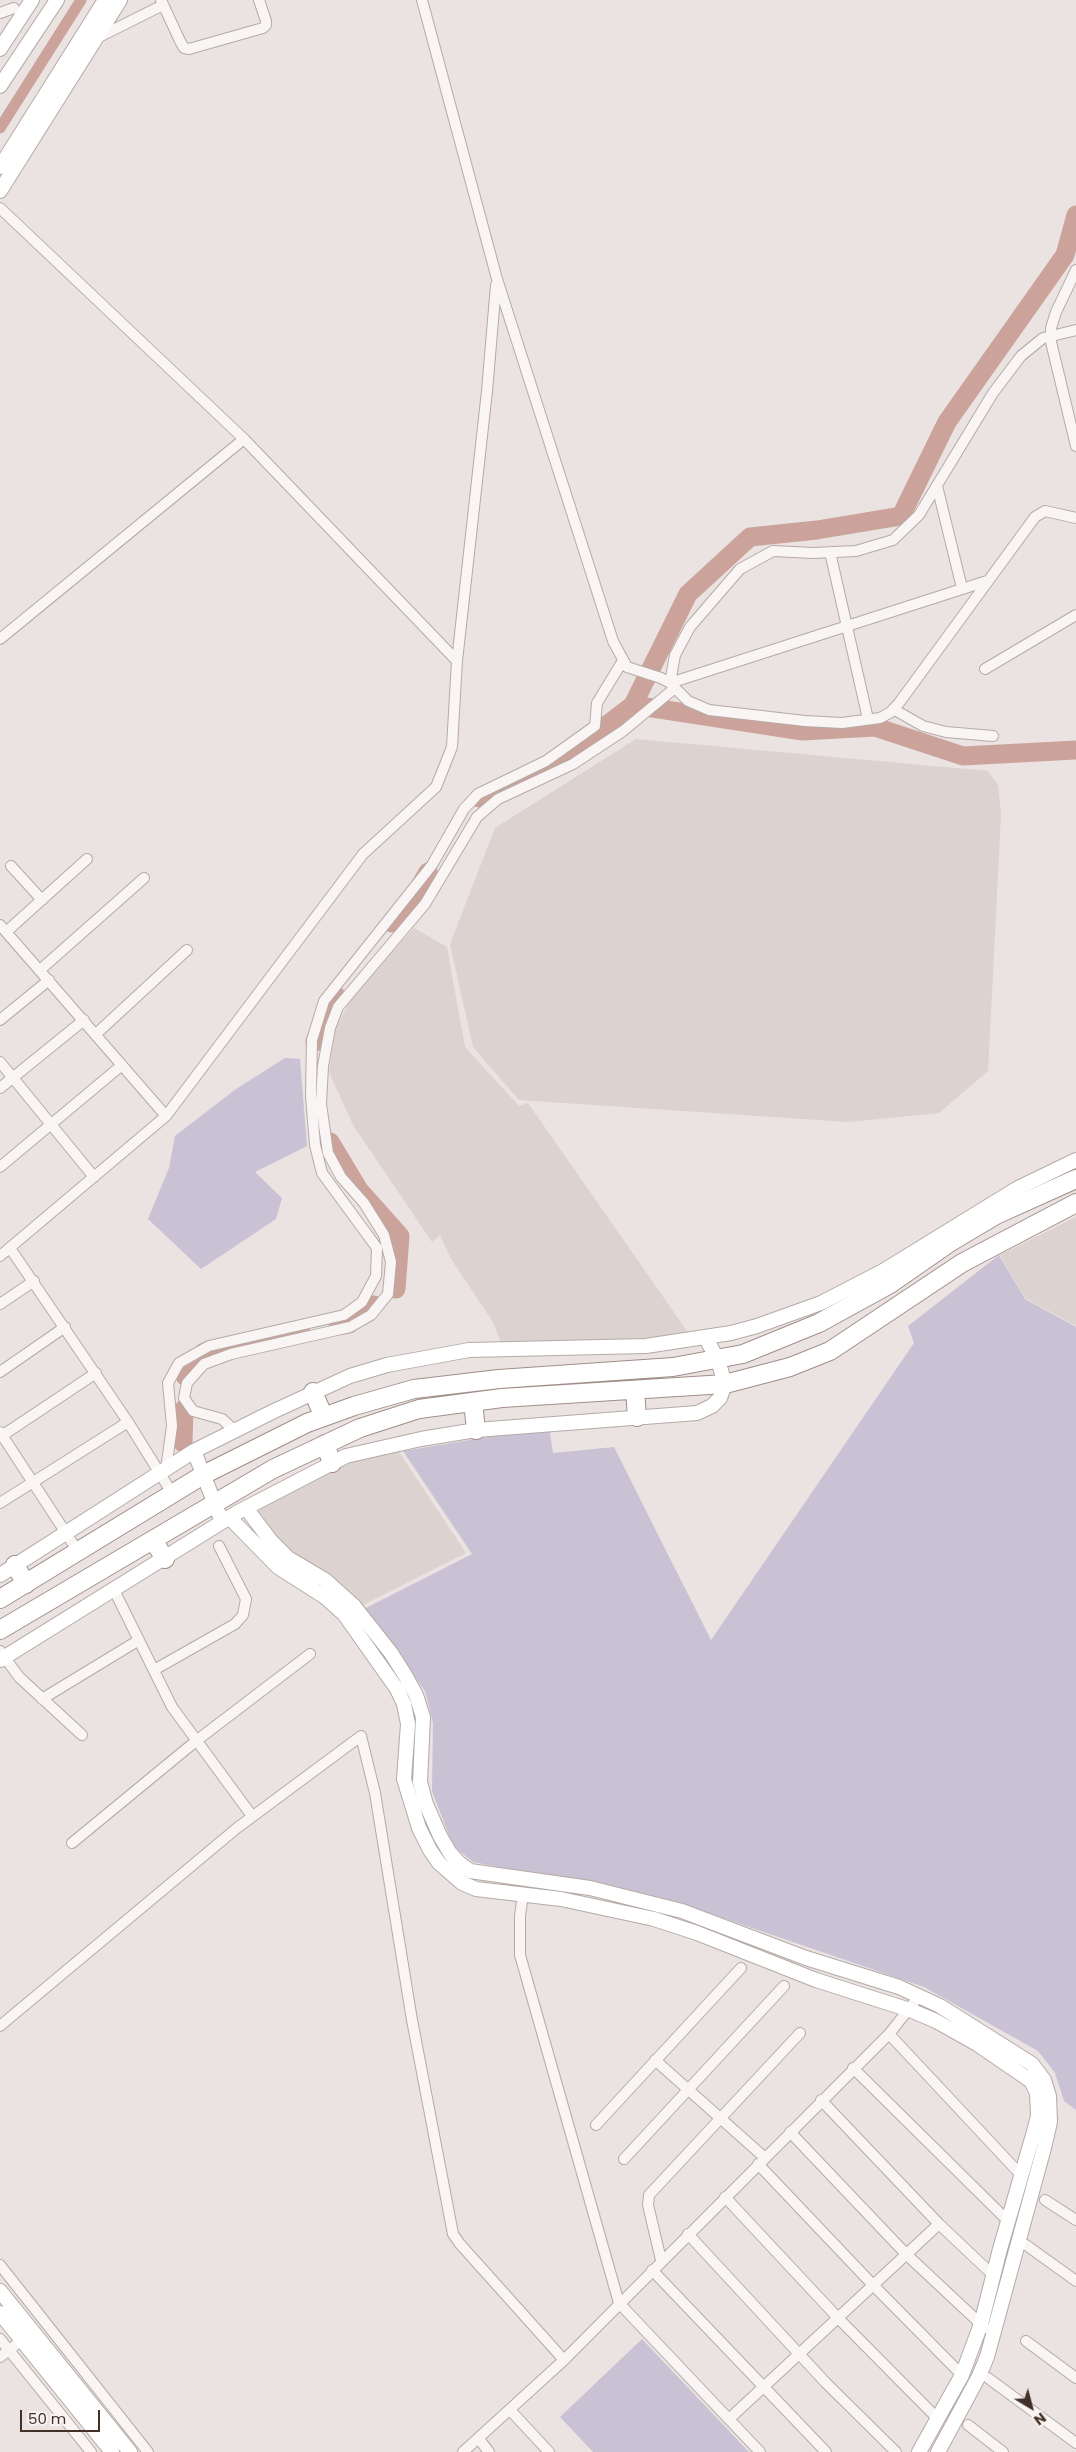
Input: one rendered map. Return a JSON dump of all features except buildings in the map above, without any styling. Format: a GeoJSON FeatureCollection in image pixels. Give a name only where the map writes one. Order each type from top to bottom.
{"type":"FeatureCollection","features":[{"type":"Feature","properties":{"kind":"highway"},"geometry":{"type":"LineString","coordinates":[[0,1600],[203,1475],[324,1417],[354,1406],[414,1389],[499,1379],[674,1367],[743,1354],[820,1323],[890,1284],[950,1243],[996,1215],[1076,1179]]}},
{"type":"Feature","properties":{"kind":"highway"},"geometry":{"type":"LineString","coordinates":[[0,1630],[272,1469],[360,1428],[418,1409],[502,1398],[725,1384],[790,1367],[830,1351],[962,1263],[1076,1203]]}},
{"type":"Feature","properties":{"kind":"highway"},"geometry":{"type":"LineString","coordinates":[[635,1390],[637,1417]]}},
{"type":"Feature","properties":{"kind":"highway"},"geometry":{"type":"LineString","coordinates":[[313,1392],[324,1417]]}},
{"type":"Feature","properties":{"kind":"highway"},"geometry":{"type":"LineString","coordinates":[[473,1402],[476,1430]]}},
{"type":"Feature","properties":{"kind":"highway"},"geometry":{"type":"LineString","coordinates":[[325,1444],[332,1463]]}},
{"type":"Feature","properties":{"kind":"highway"},"geometry":{"type":"LineString","coordinates":[[153,1540],[165,1559]]}},
{"type":"Feature","properties":{"kind":"highway"},"geometry":{"type":"LineString","coordinates":[[7,1570],[26,1584]]}},
{"type":"Feature","properties":{"kind":"street"},"geometry":{"type":"LineString","coordinates":[[0,49],[32,0]]}},
{"type":"Feature","properties":{"kind":"street"},"geometry":{"type":"LineString","coordinates":[[0,86],[57,0]]}},
{"type":"Feature","properties":{"kind":"street"},"geometry":{"type":"LineString","coordinates":[[0,167],[105,0]]}},
{"type":"Feature","properties":{"kind":"street"},"geometry":{"type":"LineString","coordinates":[[0,191],[120,0]]}},
{"type":"Feature","properties":{"kind":"street"},"geometry":{"type":"LineString","coordinates":[[96,38],[162,3],[180,42],[184,48],[189,49],[263,28],[266,25],[266,21],[259,0]]}},
{"type":"Feature","properties":{"kind":"street"},"geometry":{"type":"LineString","coordinates":[[422,0],[497,279],[531,380],[613,641],[624,665],[670,684],[688,701],[709,710],[805,721],[842,723],[880,718],[893,710],[1040,512],[1055,512],[1076,518]]}},
{"type":"Feature","properties":{"kind":"street"},"geometry":{"type":"LineString","coordinates":[[0,14],[14,8]]}},
{"type":"Feature","properties":{"kind":"street"},"geometry":{"type":"LineString","coordinates":[[0,208],[244,439],[457,661]]}},
{"type":"Feature","properties":{"kind":"street"},"geometry":{"type":"LineString","coordinates":[[1076,270],[1056,312],[1051,335],[1076,446]]}},
{"type":"Feature","properties":{"kind":"street"},"geometry":{"type":"LineString","coordinates":[[172,1493],[163,1471],[34,1281],[4,1250],[166,1116],[363,854],[436,787],[452,747],[457,661],[487,391],[497,279]]}},
{"type":"Feature","properties":{"kind":"street"},"geometry":{"type":"LineString","coordinates":[[670,684],[674,656],[690,627],[740,569],[773,552],[856,551],[893,540],[919,515],[993,394],[1021,356],[1043,338],[1076,330]]}},
{"type":"Feature","properties":{"kind":"street"},"geometry":{"type":"LineString","coordinates":[[0,639],[244,439]]}},
{"type":"Feature","properties":{"kind":"street"},"geometry":{"type":"LineString","coordinates":[[937,486],[962,588]]}},
{"type":"Feature","properties":{"kind":"street"},"geometry":{"type":"LineString","coordinates":[[830,552],[868,719]]}},
{"type":"Feature","properties":{"kind":"street"},"geometry":{"type":"LineString","coordinates":[[235,1431],[222,1419],[193,1410],[184,1398],[187,1383],[204,1364],[231,1354],[350,1327],[371,1315],[388,1294],[391,1262],[384,1235],[364,1203],[341,1176],[328,1153],[321,1104],[323,1066],[330,1028],[338,1007],[425,904],[477,817],[498,798],[573,764],[623,731],[670,684],[987,581]]}},
{"type":"Feature","properties":{"kind":"street"},"geometry":{"type":"LineString","coordinates":[[985,669],[1076,615]]}},
{"type":"Feature","properties":{"kind":"street"},"geometry":{"type":"LineString","coordinates":[[163,1471],[172,1426],[168,1383],[180,1364],[209,1346],[344,1315],[362,1302],[376,1276],[377,1248],[322,1173],[315,1145],[311,1096],[312,1040],[324,1001],[432,865],[464,809],[478,794],[546,761],[594,726],[597,703],[624,665]]}},
{"type":"Feature","properties":{"kind":"street"},"geometry":{"type":"LineString","coordinates":[[893,710],[923,726],[946,732],[992,736]]}},
{"type":"Feature","properties":{"kind":"street"},"geometry":{"type":"LineString","coordinates":[[87,859],[42,900],[3,928],[166,1116]]}},
{"type":"Feature","properties":{"kind":"street"},"geometry":{"type":"LineString","coordinates":[[11,866],[42,900]]}},
{"type":"Feature","properties":{"kind":"street"},"geometry":{"type":"LineString","coordinates":[[40,970],[144,878]]}},
{"type":"Feature","properties":{"kind":"street"},"geometry":{"type":"LineString","coordinates":[[96,1034],[187,950]]}},
{"type":"Feature","properties":{"kind":"street"},"geometry":{"type":"LineString","coordinates":[[1,1017],[50,980]]}},
{"type":"Feature","properties":{"kind":"street"},"geometry":{"type":"LineString","coordinates":[[0,1088],[84,1020]]}},
{"type":"Feature","properties":{"kind":"street"},"geometry":{"type":"LineString","coordinates":[[0,1062],[94,1177]]}},
{"type":"Feature","properties":{"kind":"street"},"geometry":{"type":"LineString","coordinates":[[0,1166],[122,1065]]}},
{"type":"Feature","properties":{"kind":"street"},"geometry":{"type":"LineString","coordinates":[[7,1570],[194,1452],[313,1392],[350,1376],[387,1365],[468,1350],[646,1346],[705,1337],[757,1326],[821,1303],[883,1271],[1018,1188],[1076,1160]]}},
{"type":"Feature","properties":{"kind":"street"},"geometry":{"type":"LineString","coordinates":[[0,1304],[34,1281]]}},
{"type":"Feature","properties":{"kind":"street"},"geometry":{"type":"LineString","coordinates":[[0,1372],[65,1327]]}},
{"type":"Feature","properties":{"kind":"street"},"geometry":{"type":"LineString","coordinates":[[82,1735],[19,1678],[1,1656],[165,1559],[225,1519],[332,1463],[356,1454],[421,1439],[476,1430],[696,1413],[712,1406],[720,1398],[725,1384],[718,1360],[705,1337]]}},
{"type":"Feature","properties":{"kind":"street"},"geometry":{"type":"LineString","coordinates":[[78,1553],[1,1435],[96,1372]]}},
{"type":"Feature","properties":{"kind":"street"},"geometry":{"type":"LineString","coordinates":[[0,1503],[128,1422]]}},
{"type":"Feature","properties":{"kind":"street"},"geometry":{"type":"LineString","coordinates":[[194,1452],[214,1502],[225,1519],[278,1567],[325,1597],[344,1614],[396,1689],[404,1704],[408,1724],[405,1750],[406,1786],[419,1828],[430,1850],[450,1875],[476,1889],[561,1899],[654,1919],[728,1944],[816,1980],[910,2010],[978,2044],[1018,2070],[1031,2081],[1037,2093],[1038,2116],[981,2324],[962,2375],[919,2452]]}},
{"type":"Feature","properties":{"kind":"street"},"geometry":{"type":"LineString","coordinates":[[246,1508],[271,1541],[288,1558],[325,1580],[354,1606],[405,1674],[416,1695],[423,1717],[420,1782],[426,1804],[440,1836],[458,1863],[470,1871],[590,1888],[682,1911],[806,1958],[920,1995],[1032,2064],[1044,2080],[1049,2096],[1050,2122],[994,2335],[979,2376],[938,2452]]}},
{"type":"Feature","properties":{"kind":"street"},"geometry":{"type":"LineString","coordinates":[[154,1670],[235,1624],[243,1615],[246,1600],[219,1546]]}},
{"type":"Feature","properties":{"kind":"street"},"geometry":{"type":"LineString","coordinates":[[114,1590],[172,1707],[252,1816]]}},
{"type":"Feature","properties":{"kind":"street"},"geometry":{"type":"LineString","coordinates":[[42,1699],[139,1640]]}},
{"type":"Feature","properties":{"kind":"street"},"geometry":{"type":"LineString","coordinates":[[72,1843],[196,1741],[310,1654]]}},
{"type":"Feature","properties":{"kind":"street"},"geometry":{"type":"LineString","coordinates":[[0,2026],[252,1816],[361,1736],[375,1793],[412,2020],[453,2234],[564,2360]]}},
{"type":"Feature","properties":{"kind":"street"},"geometry":{"type":"LineString","coordinates":[[524,1894],[520,1916],[520,1955],[619,2303],[760,2452]]}},
{"type":"Feature","properties":{"kind":"street"},"geometry":{"type":"LineString","coordinates":[[596,2124],[741,1968]]}},
{"type":"Feature","properties":{"kind":"street"},"geometry":{"type":"LineString","coordinates":[[624,2159],[784,1986]]}},
{"type":"Feature","properties":{"kind":"street"},"geometry":{"type":"LineString","coordinates":[[463,2452],[564,2360],[761,2160],[889,2034],[910,2010],[920,1995]]}},
{"type":"Feature","properties":{"kind":"street"},"geometry":{"type":"LineString","coordinates":[[662,2260],[647,2200],[720,2118],[800,2033]]}},
{"type":"Feature","properties":{"kind":"street"},"geometry":{"type":"LineString","coordinates":[[889,2034],[1021,2175]]}},
{"type":"Feature","properties":{"kind":"street"},"geometry":{"type":"LineString","coordinates":[[655,2060],[720,2118],[761,2160],[873,2285],[962,2375]]}},
{"type":"Feature","properties":{"kind":"street"},"geometry":{"type":"LineString","coordinates":[[853,2068],[1008,2221]]}},
{"type":"Feature","properties":{"kind":"street"},"geometry":{"type":"LineString","coordinates":[[822,2100],[939,2224],[993,2275]]}},
{"type":"Feature","properties":{"kind":"street"},"geometry":{"type":"LineString","coordinates":[[790,2132],[906,2254],[994,2335]]}},
{"type":"Feature","properties":{"kind":"street"},"geometry":{"type":"LineString","coordinates":[[725,2197],[838,2318],[938,2419]]}},
{"type":"Feature","properties":{"kind":"street"},"geometry":{"type":"LineString","coordinates":[[1045,2200],[1076,2220]]}},
{"type":"Feature","properties":{"kind":"street"},"geometry":{"type":"LineString","coordinates":[[729,2419],[939,2224]]}},
{"type":"Feature","properties":{"kind":"street"},"geometry":{"type":"LineString","coordinates":[[688,2234],[799,2354],[896,2452]]}},
{"type":"Feature","properties":{"kind":"street"},"geometry":{"type":"LineString","coordinates":[[1026,2245],[1076,2281]]}},
{"type":"Feature","properties":{"kind":"street"},"geometry":{"type":"LineString","coordinates":[[0,2265],[148,2452]]}},
{"type":"Feature","properties":{"kind":"street"},"geometry":{"type":"LineString","coordinates":[[652,2270],[826,2452]]}},
{"type":"Feature","properties":{"kind":"street"},"geometry":{"type":"LineString","coordinates":[[0,2290],[130,2452]]}},
{"type":"Feature","properties":{"kind":"street"},"geometry":{"type":"LineString","coordinates":[[0,2313],[112,2452]]}},
{"type":"Feature","properties":{"kind":"street"},"geometry":{"type":"LineString","coordinates":[[0,2340],[4,2354],[91,2452]]}},
{"type":"Feature","properties":{"kind":"street"},"geometry":{"type":"LineString","coordinates":[[4,2354],[22,2340]]}},
{"type":"Feature","properties":{"kind":"street"},"geometry":{"type":"LineString","coordinates":[[1026,2341],[1076,2378]]}},
{"type":"Feature","properties":{"kind":"street"},"geometry":{"type":"LineString","coordinates":[[988,2378],[1076,2444]]}},
{"type":"Feature","properties":{"kind":"street"},"geometry":{"type":"LineString","coordinates":[[510,2410],[549,2452]]}},
{"type":"Feature","properties":{"kind":"street"},"geometry":{"type":"LineString","coordinates":[[968,2425],[1003,2452]]}},
{"type":"Feature","properties":{"kind":"street"},"geometry":{"type":"LineString","coordinates":[[479,2439],[489,2452]]}},
{"type":"Feature","properties":{"kind":"shaded area"},"geometry":{"type":"Polygon","coordinates":[[[636,739],[988,771],[998,785],[1001,813],[988,1071],[939,1113],[848,1122],[519,1100],[473,1047],[450,944],[495,828],[636,739]]]}},
{"type":"Feature","properties":{"kind":"shaded area"},"geometry":{"type":"Polygon","coordinates":[[[414,928],[447,947],[465,1047],[519,1106],[528,1103],[689,1334],[648,1342],[502,1345],[493,1322],[451,1259],[440,1235],[432,1242],[353,1125],[329,1072],[335,1030],[352,997],[414,928]]]}},
{"type":"Feature","properties":{"kind":"shaded area"},"geometry":{"type":"Polygon","coordinates":[[[285,1058],[300,1059],[307,1146],[255,1172],[282,1198],[276,1219],[201,1269],[148,1219],[169,1168],[175,1136],[236,1089],[285,1058]]]}},
{"type":"Feature","properties":{"kind":"shaded area"},"geometry":{"type":"Polygon","coordinates":[[[1076,1217],[1076,1326],[1025,1298],[1000,1255],[1076,1217]]]}},
{"type":"Feature","properties":{"kind":"shaded area"},"geometry":{"type":"Polygon","coordinates":[[[999,1255],[1025,1299],[1076,1327],[1076,2110],[1064,2101],[1055,2073],[1038,2051],[924,1987],[682,1904],[473,1862],[453,1846],[432,1791],[433,1723],[425,1691],[364,1609],[472,1554],[403,1451],[549,1427],[553,1453],[614,1447],[711,1640],[914,1343],[908,1326],[999,1255]]]}},
{"type":"Feature","properties":{"kind":"shaded area"},"geometry":{"type":"Polygon","coordinates":[[[397,1449],[466,1553],[363,1605],[333,1582],[290,1555],[251,1510],[347,1459],[397,1449]]]}},
{"type":"Feature","properties":{"kind":"shaded area"},"geometry":{"type":"Polygon","coordinates":[[[642,2339],[749,2452],[593,2452],[560,2417],[642,2339]]]}},
{"type":"Feature","properties":{"kind":"waterway"},"geometry":{"type":"LineString","coordinates":[[0,128],[81,0]]}},
{"type":"Feature","properties":{"kind":"waterway"},"geometry":{"type":"LineString","coordinates":[[479,798],[552,767],[633,705],[688,594],[750,537],[817,530],[901,516],[947,422],[1065,255],[1076,215]]}},
{"type":"Feature","properties":{"kind":"waterway"},"geometry":{"type":"LineString","coordinates":[[633,705],[803,731],[875,727],[963,756],[1076,750]]}},
{"type":"Feature","properties":{"kind":"waterway"},"geometry":{"type":"LineString","coordinates":[[392,923],[407,909],[428,872]]}},
{"type":"Feature","properties":{"kind":"waterway"},"geometry":{"type":"LineString","coordinates":[[315,1042],[335,994]]}},
{"type":"Feature","properties":{"kind":"waterway"},"geometry":{"type":"LineString","coordinates":[[330,1142],[359,1190],[400,1236],[396,1289]]}},
{"type":"Feature","properties":{"kind":"waterway"},"geometry":{"type":"LineString","coordinates":[[338,1326],[349,1324],[374,1305]]}},
{"type":"Feature","properties":{"kind":"waterway"},"geometry":{"type":"LineString","coordinates":[[185,1376],[204,1352],[301,1333]]}},
{"type":"Feature","properties":{"kind":"waterway"},"geometry":{"type":"LineString","coordinates":[[183,1443],[184,1409]]}}]}
